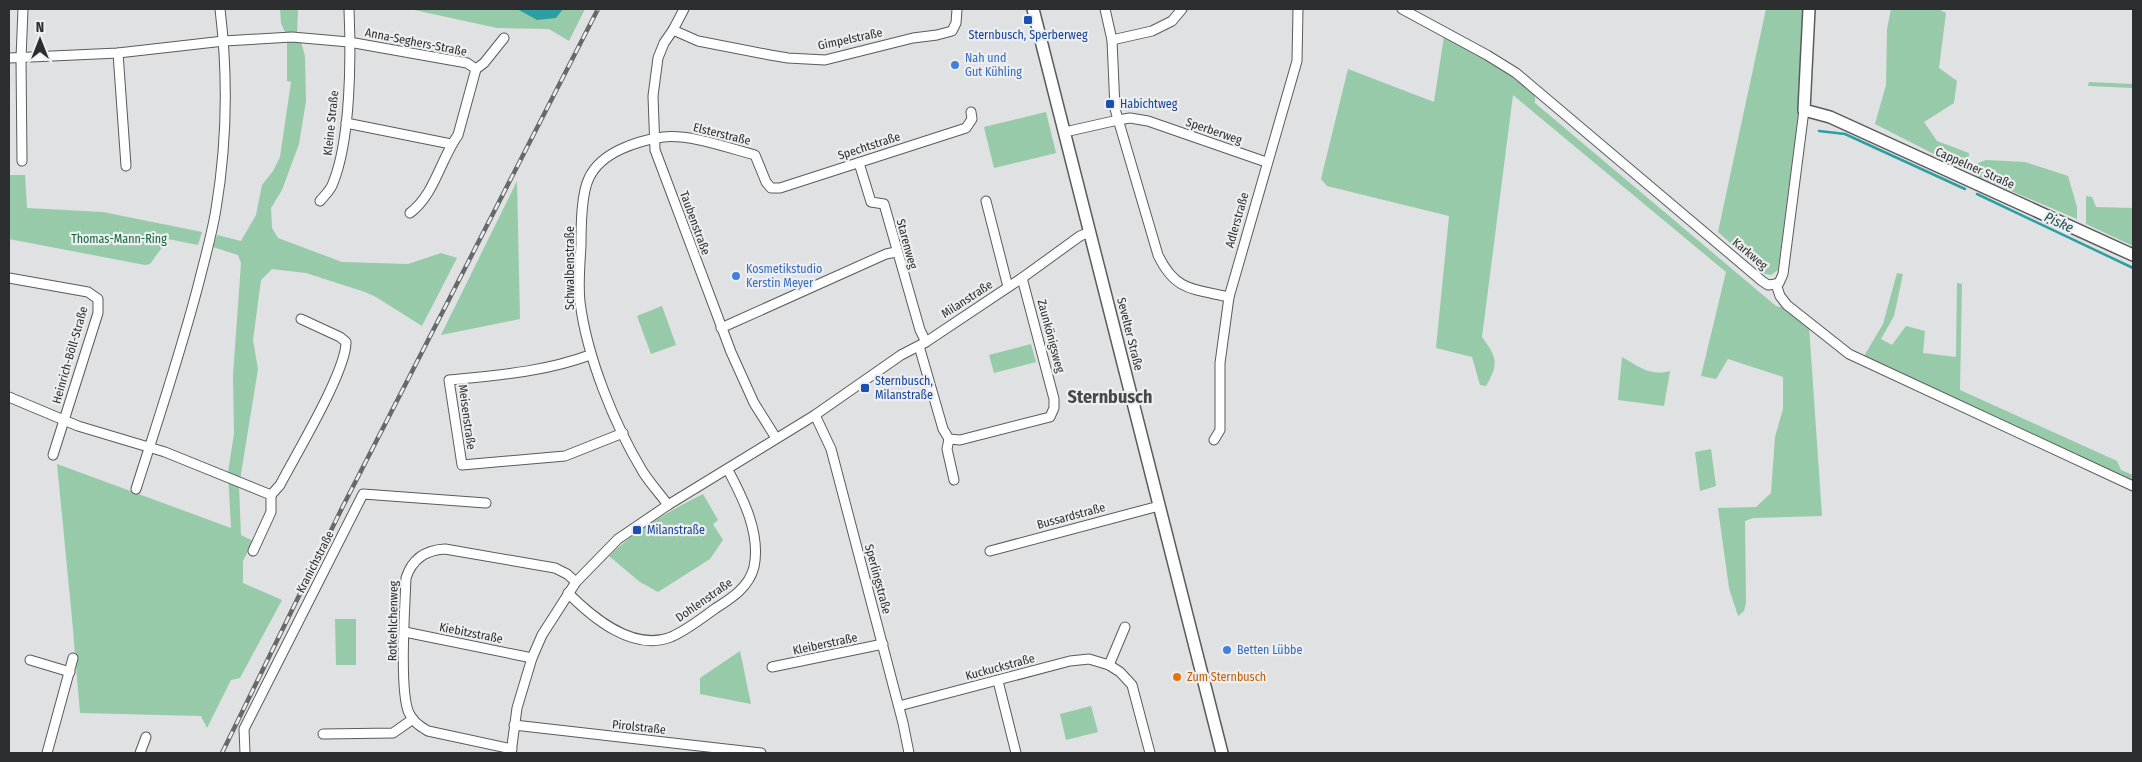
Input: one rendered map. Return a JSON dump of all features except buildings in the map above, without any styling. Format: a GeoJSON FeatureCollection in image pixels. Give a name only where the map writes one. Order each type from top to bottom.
{"type":"FeatureCollection","features":[{"type":"Feature","properties":{"kind":"street"},"geometry":{"type":"LineString","coordinates":[[22,161],[21,58],[23,9]]}},
{"type":"Feature","properties":{"kind":"street"},"geometry":{"type":"LineString","coordinates":[[136,489],[189,322],[216,209],[226,115],[224,41],[220,9]]}},
{"type":"Feature","properties":{"kind":"street","name":"Kleine Straße"},"geometry":{"type":"LineString","coordinates":[[320,201],[333,185],[339,164],[346,123],[349,9]]}},
{"type":"Feature","properties":{"kind":"street","name":"Taubenstraße"},"geometry":{"type":"LineString","coordinates":[[684,9],[664,43],[658,58],[653,96],[655,150],[721,328],[754,403],[776,438]]}},
{"type":"Feature","properties":{"kind":"street","name":"Gimpelstraße"},"geometry":{"type":"LineString","coordinates":[[673,30],[698,41],[788,58],[825,60],[913,38],[952,31],[956,23],[957,9]]}},
{"type":"Feature","properties":{"kind":"street","name":"Sevelter Straße"},"geometry":{"type":"LineString","coordinates":[[1033,9],[1222,753]]}},
{"type":"Feature","properties":{"kind":"street"},"geometry":{"type":"LineString","coordinates":[[1105,9],[1112,40],[1115,109],[1158,255],[1165,270],[1175,281],[1187,287],[1228,297]]}},
{"type":"Feature","properties":{"kind":"street"},"geometry":{"type":"LineString","coordinates":[[1112,40],[1152,31],[1172,21],[1182,9]]}},
{"type":"Feature","properties":{"kind":"street","name":"Adlerstraße"},"geometry":{"type":"LineString","coordinates":[[1214,440],[1220,430],[1220,363],[1228,297],[1297,61],[1298,9]]}},
{"type":"Feature","properties":{"kind":"street","name":"Karkweg"},"geometry":{"type":"LineString","coordinates":[[1402,9],[1487,54],[1516,73],[1762,281],[1768,285],[1776,284]]}},
{"type":"Feature","properties":{"kind":"street"},"geometry":{"type":"LineString","coordinates":[[1809,9],[1804,110],[1783,274],[1779,283],[1776,284],[1780,296],[1787,305],[1850,354],[2133,486]]}},
{"type":"Feature","properties":{"kind":"street"},"geometry":{"type":"LineString","coordinates":[[9,58],[118,53],[224,41],[292,37],[349,42]]}},
{"type":"Feature","properties":{"kind":"street","name":"Anna-Seghers-Straße"},"geometry":{"type":"LineString","coordinates":[[410,213],[421,205],[445,161],[451,144],[458,135],[476,69],[484,63],[504,38]]}},
{"type":"Feature","properties":{"kind":"street","name":"Anna-Seghers-Straße"},"geometry":{"type":"LineString","coordinates":[[349,42],[467,63],[476,69]]}},
{"type":"Feature","properties":{"kind":"street"},"geometry":{"type":"LineString","coordinates":[[118,53],[126,166]]}},
{"type":"Feature","properties":{"kind":"street","name":"Cappelner Straße"},"geometry":{"type":"LineString","coordinates":[[1804,110],[1830,117],[2133,255]]}},
{"type":"Feature","properties":{"kind":"street","name":"Spechtstraße"},"geometry":{"type":"LineString","coordinates":[[766,182],[771,188],[780,188],[966,128],[972,119],[971,112]]}},
{"type":"Feature","properties":{"kind":"street","name":"Sperberweg"},"geometry":{"type":"LineString","coordinates":[[1064,132],[1130,118],[1148,122],[1266,162]]}},
{"type":"Feature","properties":{"kind":"street"},"geometry":{"type":"LineString","coordinates":[[346,123],[451,144]]}},
{"type":"Feature","properties":{"kind":"street","name":"Elsterstraße"},"geometry":{"type":"LineString","coordinates":[[654,139],[684,138],[755,155],[766,182]]}},
{"type":"Feature","properties":{"kind":"street","name":"Schwalbenstraße"},"geometry":{"type":"LineString","coordinates":[[654,139],[624,147],[604,160],[589,178],[584,197],[581,236],[580,300],[590,355],[623,433],[644,473],[668,505]]}},
{"type":"Feature","properties":{"kind":"street","name":"Starenweg"},"geometry":{"type":"LineString","coordinates":[[859,163],[871,202],[884,204],[896,252],[920,330],[922,344]]}},
{"type":"Feature","properties":{"kind":"street","name":"Milanstraße"},"geometry":{"type":"LineString","coordinates":[[986,201],[1008,287]]}},
{"type":"Feature","properties":{"kind":"street","name":"Milanstraße"},"geometry":{"type":"LineString","coordinates":[[511,751],[514,725],[532,658],[555,613],[568,593],[576,582],[618,539],[668,505],[815,415],[1022,278],[1080,236],[1090,232]]}},
{"type":"Feature","properties":{"kind":"street"},"geometry":{"type":"LineString","coordinates":[[721,328],[886,254],[896,252]]}},
{"type":"Feature","properties":{"kind":"street","name":"Heinrich-Böll-Straße"},"geometry":{"type":"LineString","coordinates":[[9,278],[88,292],[98,299],[98,313],[64,420]]}},
{"type":"Feature","properties":{"kind":"street","name":"Zaunkönigsweg"},"geometry":{"type":"LineString","coordinates":[[949,440],[960,440],[1050,417],[1054,408],[1054,399],[1022,278]]}},
{"type":"Feature","properties":{"kind":"street"},"geometry":{"type":"LineString","coordinates":[[271,495],[280,485],[330,389],[346,350],[346,342],[340,337],[301,320]]}},
{"type":"Feature","properties":{"kind":"street"},"geometry":{"type":"LineString","coordinates":[[922,344],[943,429],[949,440],[947,449],[954,480]]}},
{"type":"Feature","properties":{"kind":"street","name":"Meisenstraße"},"geometry":{"type":"LineString","coordinates":[[590,355],[566,364],[528,372],[449,380],[462,465],[565,456],[623,433]]}},
{"type":"Feature","properties":{"kind":"street"},"geometry":{"type":"LineString","coordinates":[[9,397],[64,420],[165,452],[271,495]]}},
{"type":"Feature","properties":{"kind":"street","name":"Sperlingstraße"},"geometry":{"type":"LineString","coordinates":[[815,415],[831,449],[898,706],[908,753]]}},
{"type":"Feature","properties":{"kind":"street"},"geometry":{"type":"LineString","coordinates":[[53,455],[64,420]]}},
{"type":"Feature","properties":{"kind":"street","name":"Dohlenstraße"},"geometry":{"type":"LineString","coordinates":[[568,593],[584,609],[622,634],[641,640],[670,638],[730,599],[745,586],[754,569],[755,549],[748,516],[738,489],[728,470]]}},
{"type":"Feature","properties":{"kind":"street","name":"Kranichstraße"},"geometry":{"type":"LineString","coordinates":[[245,753],[244,729],[363,494],[486,503]]}},
{"type":"Feature","properties":{"kind":"street"},"geometry":{"type":"LineString","coordinates":[[253,551],[271,512],[273,504],[271,495]]}},
{"type":"Feature","properties":{"kind":"street","name":"Bussardstraße"},"geometry":{"type":"LineString","coordinates":[[990,551],[1159,506]]}},
{"type":"Feature","properties":{"kind":"street","name":"Rotkehlchenweg"},"geometry":{"type":"LineString","coordinates":[[413,719],[406,706],[405,696],[406,578],[408,569],[419,556],[436,549],[445,548],[555,568],[567,574],[576,582]]}},
{"type":"Feature","properties":{"kind":"street"},"geometry":{"type":"LineString","coordinates":[[1109,665],[1125,627]]}},
{"type":"Feature","properties":{"kind":"street","name":"Kiebitzstraße"},"geometry":{"type":"LineString","coordinates":[[405,632],[532,658]]}},
{"type":"Feature","properties":{"kind":"street","name":"Kleiberstraße"},"geometry":{"type":"LineString","coordinates":[[772,668],[882,644]]}},
{"type":"Feature","properties":{"kind":"street"},"geometry":{"type":"LineString","coordinates":[[47,753],[73,658]]}},
{"type":"Feature","properties":{"kind":"street","name":"Kuckuckstraße"},"geometry":{"type":"LineString","coordinates":[[898,706],[1070,661],[1089,659],[1109,665],[1120,672],[1132,685],[1150,753]]}},
{"type":"Feature","properties":{"kind":"street"},"geometry":{"type":"LineString","coordinates":[[30,660],[70,672]]}},
{"type":"Feature","properties":{"kind":"street"},"geometry":{"type":"LineString","coordinates":[[998,681],[1016,753]]}},
{"type":"Feature","properties":{"kind":"street"},"geometry":{"type":"LineString","coordinates":[[323,734],[393,733],[413,719],[418,725],[434,733],[511,751]]}},
{"type":"Feature","properties":{"kind":"street","name":"Pirolstraße"},"geometry":{"type":"LineString","coordinates":[[514,725],[760,753]]}},
{"type":"Feature","properties":{"kind":"street"},"geometry":{"type":"LineString","coordinates":[[140,753],[146,737]]}},
{"type":"Feature","properties":{"kind":"green space"},"geometry":{"type":"Polygon","coordinates":[[[280,9],[298,9],[297,34],[286,34],[281,23],[280,9]]]}},
{"type":"Feature","properties":{"kind":"green space"},"geometry":{"type":"Polygon","coordinates":[[[410,9],[585,9],[569,41],[549,29],[497,28],[410,9]]]}},
{"type":"Feature","properties":{"kind":"green space"},"geometry":{"type":"Polygon","coordinates":[[[1766,9],[1804,9],[1798,116],[1778,270],[1771,275],[1765,274],[1718,232],[1766,9]]]}},
{"type":"Feature","properties":{"kind":"green space"},"geometry":{"type":"Polygon","coordinates":[[[1891,9],[1938,9],[1946,13],[1939,68],[1957,81],[1954,103],[1924,122],[1937,141],[1969,153],[1967,171],[1875,124],[1886,85],[1887,29],[1891,9]]]}},
{"type":"Feature","properties":{"kind":"green space"},"geometry":{"type":"Polygon","coordinates":[[[1444,36],[1491,63],[1524,86],[1535,95],[1535,103],[1776,306],[1785,308],[1809,326],[1822,516],[1753,518],[1745,521],[1746,603],[1744,611],[1738,616],[1729,588],[1718,508],[1756,507],[1771,493],[1775,437],[1783,409],[1783,377],[1728,359],[1716,379],[1701,376],[1726,272],[1513,95],[1482,337],[1491,350],[1494,366],[1486,386],[1480,385],[1472,357],[1436,348],[1449,216],[1327,186],[1321,179],[1348,69],[1434,102],[1444,36]]]}},
{"type":"Feature","properties":{"kind":"green space"},"geometry":{"type":"Polygon","coordinates":[[[287,42],[301,42],[305,56],[306,101],[299,144],[282,190],[271,208],[272,228],[278,238],[342,262],[408,264],[441,253],[457,258],[422,326],[376,297],[306,273],[272,269],[261,280],[253,340],[258,369],[239,486],[241,535],[253,541],[243,561],[243,583],[282,600],[240,678],[231,680],[207,728],[201,716],[80,713],[57,464],[231,528],[228,472],[234,434],[233,375],[241,263],[238,255],[213,247],[217,235],[241,241],[256,215],[262,185],[273,171],[280,157],[291,82],[287,81],[287,42]]]}},
{"type":"Feature","properties":{"kind":"green space"},"geometry":{"type":"Polygon","coordinates":[[[2089,82],[2133,84],[2133,88],[2088,86],[2089,82]]]}},
{"type":"Feature","properties":{"kind":"green space"},"geometry":{"type":"Polygon","coordinates":[[[1046,112],[1056,153],[994,168],[984,127],[1046,112]]]}},
{"type":"Feature","properties":{"kind":"green space"},"geometry":{"type":"Polygon","coordinates":[[[1986,160],[2025,162],[2068,176],[2077,207],[2077,219],[1976,176],[1978,163],[1986,160]]]}},
{"type":"Feature","properties":{"kind":"green space","name":"Thomas-Mann-Ring"},"geometry":{"type":"Polygon","coordinates":[[[9,175],[25,175],[27,208],[103,212],[202,232],[198,245],[168,239],[150,264],[145,265],[9,239],[9,175]]]}},
{"type":"Feature","properties":{"kind":"green space"},"geometry":{"type":"Polygon","coordinates":[[[517,181],[520,319],[441,335],[517,181]]]}},
{"type":"Feature","properties":{"kind":"green space"},"geometry":{"type":"Polygon","coordinates":[[[2086,196],[2092,197],[2096,207],[2133,208],[2133,246],[2086,224],[2086,196]]]}},
{"type":"Feature","properties":{"kind":"green space"},"geometry":{"type":"Polygon","coordinates":[[[1897,273],[1903,274],[1894,316],[1881,339],[1892,345],[1906,326],[1925,331],[1923,353],[1956,357],[1957,283],[1962,284],[1960,390],[2117,461],[2121,470],[2133,475],[2133,482],[1864,356],[1883,324],[1897,273]]]}},
{"type":"Feature","properties":{"kind":"green space"},"geometry":{"type":"Polygon","coordinates":[[[662,306],[676,345],[651,354],[637,316],[662,306]]]}},
{"type":"Feature","properties":{"kind":"green space"},"geometry":{"type":"Polygon","coordinates":[[[1031,344],[1036,362],[994,373],[989,355],[1031,344]]]}},
{"type":"Feature","properties":{"kind":"green space"},"geometry":{"type":"Polygon","coordinates":[[[1622,357],[1651,372],[1670,371],[1664,406],[1618,400],[1622,357]]]}},
{"type":"Feature","properties":{"kind":"green space"},"geometry":{"type":"Polygon","coordinates":[[[1711,449],[1716,486],[1700,491],[1695,452],[1711,449]]]}},
{"type":"Feature","properties":{"kind":"green space"},"geometry":{"type":"Polygon","coordinates":[[[703,494],[718,520],[713,524],[723,540],[710,559],[658,592],[640,582],[609,556],[653,522],[703,494]]]}},
{"type":"Feature","properties":{"kind":"green space"},"geometry":{"type":"Polygon","coordinates":[[[335,619],[356,619],[356,665],[336,665],[335,619]]]}},
{"type":"Feature","properties":{"kind":"green space"},"geometry":{"type":"Polygon","coordinates":[[[740,651],[751,704],[700,694],[700,678],[740,651]]]}},
{"type":"Feature","properties":{"kind":"green space"},"geometry":{"type":"Polygon","coordinates":[[[1091,706],[1098,732],[1066,740],[1060,714],[1091,706]]]}},
{"type":"Feature","properties":{"kind":"water"},"geometry":{"type":"Polygon","coordinates":[[[482,9],[563,9],[556,18],[537,20],[519,10],[482,9]]]}},
{"type":"Feature","properties":{"kind":"waterway","name":"Piske"},"geometry":{"type":"LineString","coordinates":[[1819,131],[1845,134],[1965,189]]}},
{"type":"Feature","properties":{"kind":"waterway","name":"Piske"},"geometry":{"type":"LineString","coordinates":[[1977,194],[2133,268]]}},
{"type":"Feature","properties":{"kind":"railway"},"geometry":{"type":"LineString","coordinates":[[222,753],[342,508],[598,9]]}},
{"type":"Feature","properties":{"kind":"place","name":"Sternbusch, Sperberweg"},"geometry":{"type":"Point","coordinates":[1028,20]}},
{"type":"Feature","properties":{"kind":"place","name":"Nah und Gut Kühling"},"geometry":{"type":"Point","coordinates":[955,65]}},
{"type":"Feature","properties":{"kind":"place","name":"Habichtweg"},"geometry":{"type":"Point","coordinates":[1110,104]}},
{"type":"Feature","properties":{"kind":"place","name":"Kosmetikstudio Kerstin Meyer"},"geometry":{"type":"Point","coordinates":[736,276]}},
{"type":"Feature","properties":{"kind":"place","name":"Sternbusch, Milanstraße"},"geometry":{"type":"Point","coordinates":[865,388]}},
{"type":"Feature","properties":{"kind":"place","name":"Milanstraße"},"geometry":{"type":"Point","coordinates":[637,530]}},
{"type":"Feature","properties":{"kind":"place","name":"Betten Lübbe"},"geometry":{"type":"Point","coordinates":[1227,650]}},
{"type":"Feature","properties":{"kind":"place","name":"Zum Sternbusch"},"geometry":{"type":"Point","coordinates":[1177,677]}},
{"type":"Feature","properties":{"kind":"district","name":"Sternbusch"},"geometry":{"type":"Point","coordinates":[1110,397]}}]}
